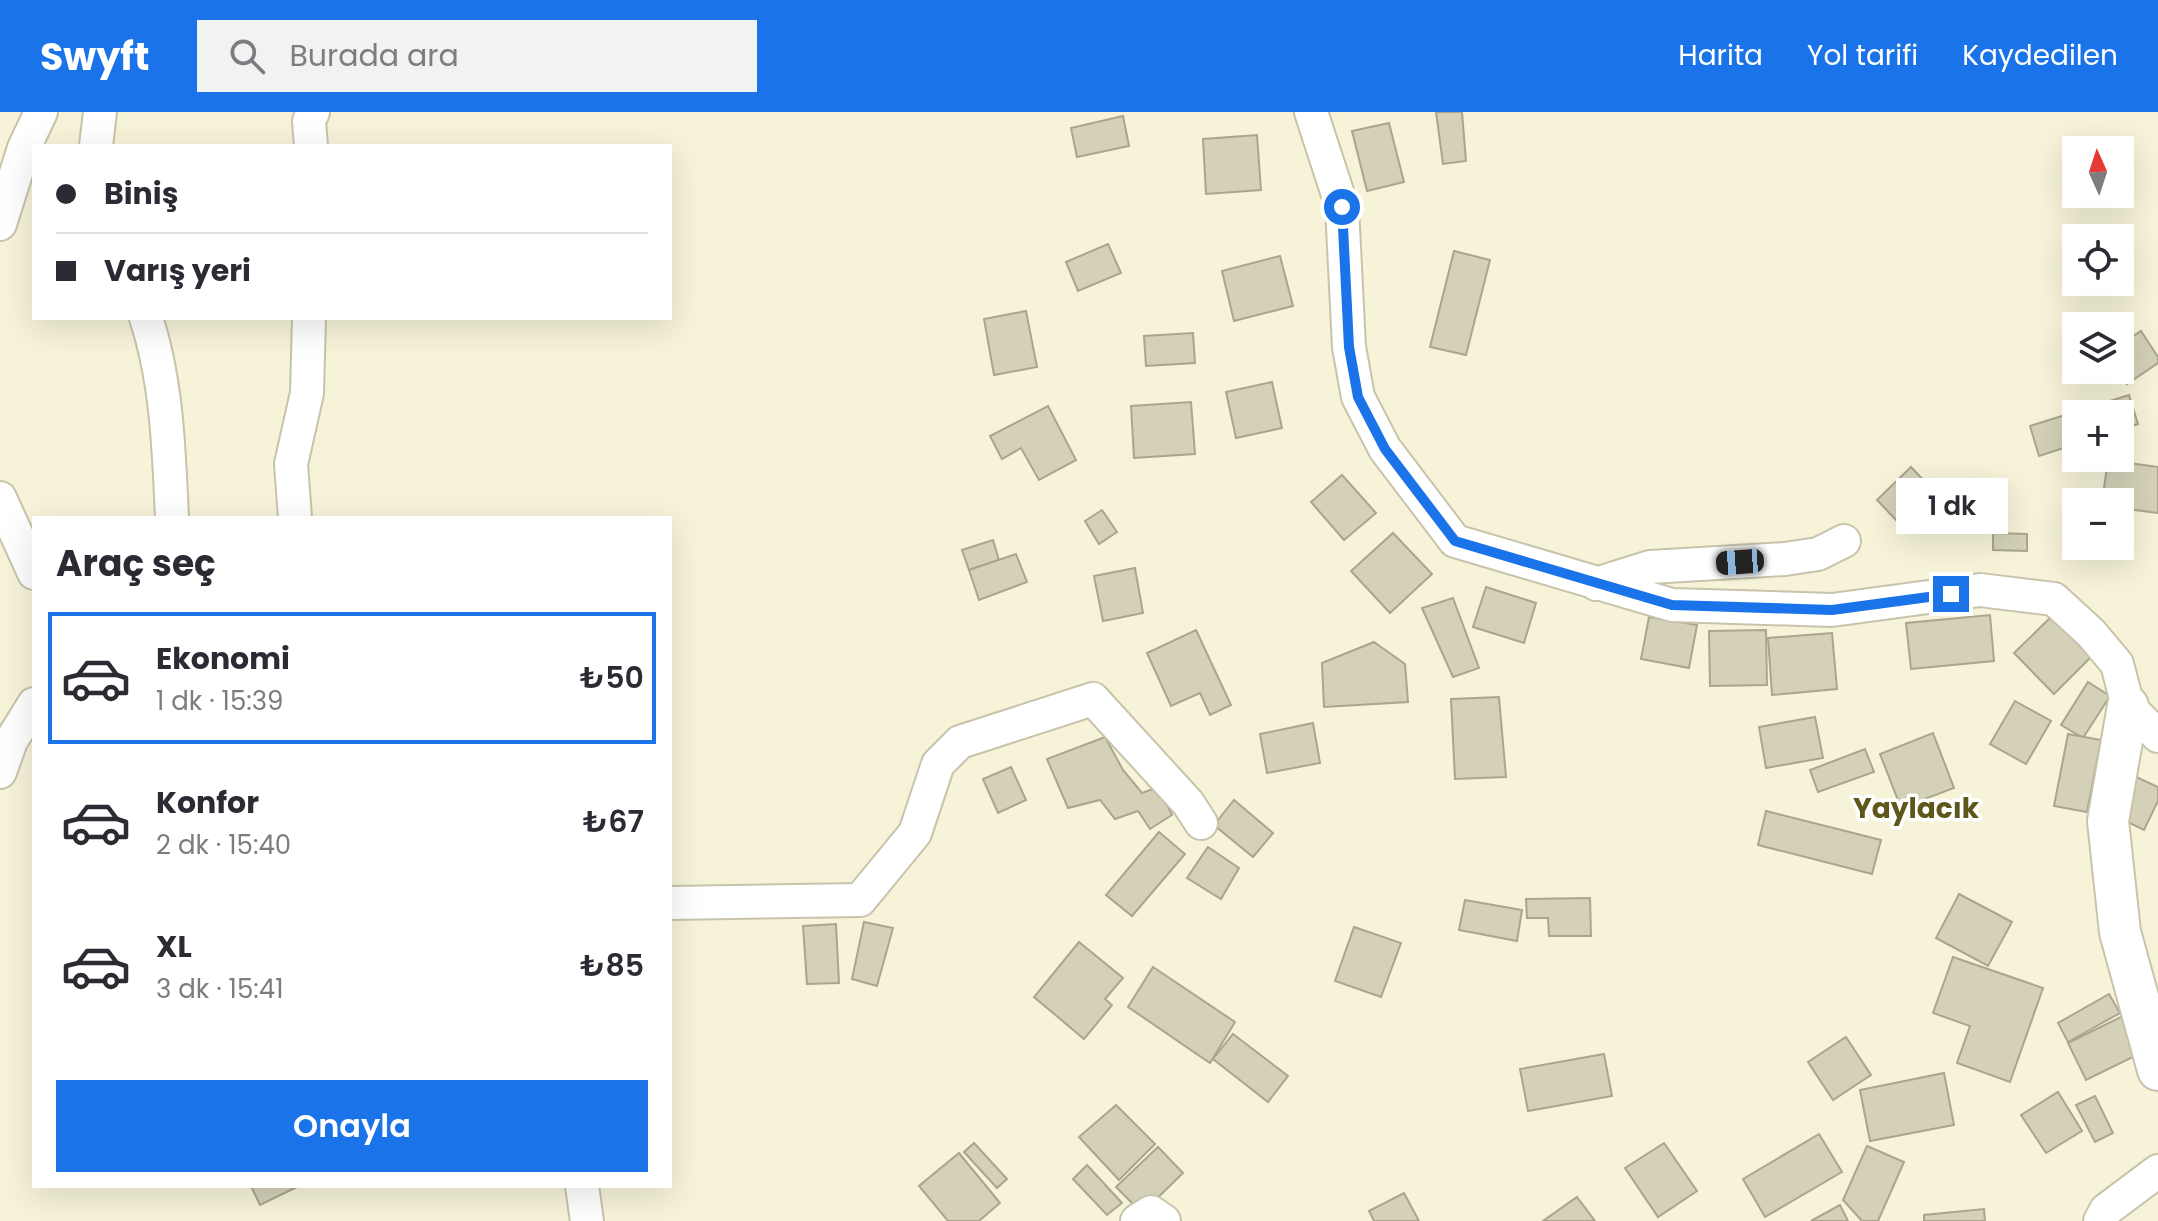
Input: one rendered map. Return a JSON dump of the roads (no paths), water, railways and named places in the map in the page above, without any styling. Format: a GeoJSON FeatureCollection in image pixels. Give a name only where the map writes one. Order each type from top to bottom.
{"type":"FeatureCollection","features":[{"type":"Feature","properties":{"kind":"street"},"geometry":{"type":"LineString","coordinates":[[0,224],[24,148],[41,112]]}},
{"type":"Feature","properties":{"kind":"street"},"geometry":{"type":"LineString","coordinates":[[96,144],[100,112]]}},
{"type":"Feature","properties":{"kind":"street"},"geometry":{"type":"LineString","coordinates":[[311,144],[309,121],[313,112]]}},
{"type":"Feature","properties":{"kind":"street"},"geometry":{"type":"LineString","coordinates":[[1311,112],[1342,207],[1349,347],[1358,397],[1385,449],[1455,541],[1672,605],[1832,610],[1980,590],[2054,599],[2091,633],[2117,664],[2128,706],[2108,821],[2120,932],[2158,1070]]}},
{"type":"Feature","properties":{"kind":"street"},"geometry":{"type":"LineString","coordinates":[[147,320],[157,350],[170,460],[172,516]]}},
{"type":"Feature","properties":{"kind":"street"},"geometry":{"type":"LineString","coordinates":[[295,516],[291,464],[307,393],[309,320]]}},
{"type":"Feature","properties":{"kind":"street"},"geometry":{"type":"LineString","coordinates":[[0,498],[32,569]]}},
{"type":"Feature","properties":{"kind":"street"},"geometry":{"type":"LineString","coordinates":[[1596,584],[1650,567],[1785,559],[1818,554],[1844,541]]}},
{"type":"Feature","properties":{"kind":"street"},"geometry":{"type":"LineString","coordinates":[[672,903],[860,900],[915,833],[938,764],[960,742],[1093,699],[1188,803],[1201,823]]}},
{"type":"Feature","properties":{"kind":"street"},"geometry":{"type":"LineString","coordinates":[[2128,706],[2158,736]]}},
{"type":"Feature","properties":{"kind":"street"},"geometry":{"type":"LineString","coordinates":[[0,772],[11,741],[32,707]]}},
{"type":"Feature","properties":{"kind":"street"},"geometry":{"type":"LineString","coordinates":[[2100,1221],[2106,1210],[2158,1171]]}},
{"type":"Feature","properties":{"kind":"street"},"geometry":{"type":"LineString","coordinates":[[582,1188],[587,1221]]}},
{"type":"Feature","properties":{"kind":"street"},"geometry":{"type":"LineString","coordinates":[[1137,1221],[1151,1212],[1164,1221]]}},
{"type":"Feature","properties":{"kind":"district","name":"Yaylacık"},"geometry":{"type":"Point","coordinates":[1916,808]}}]}
